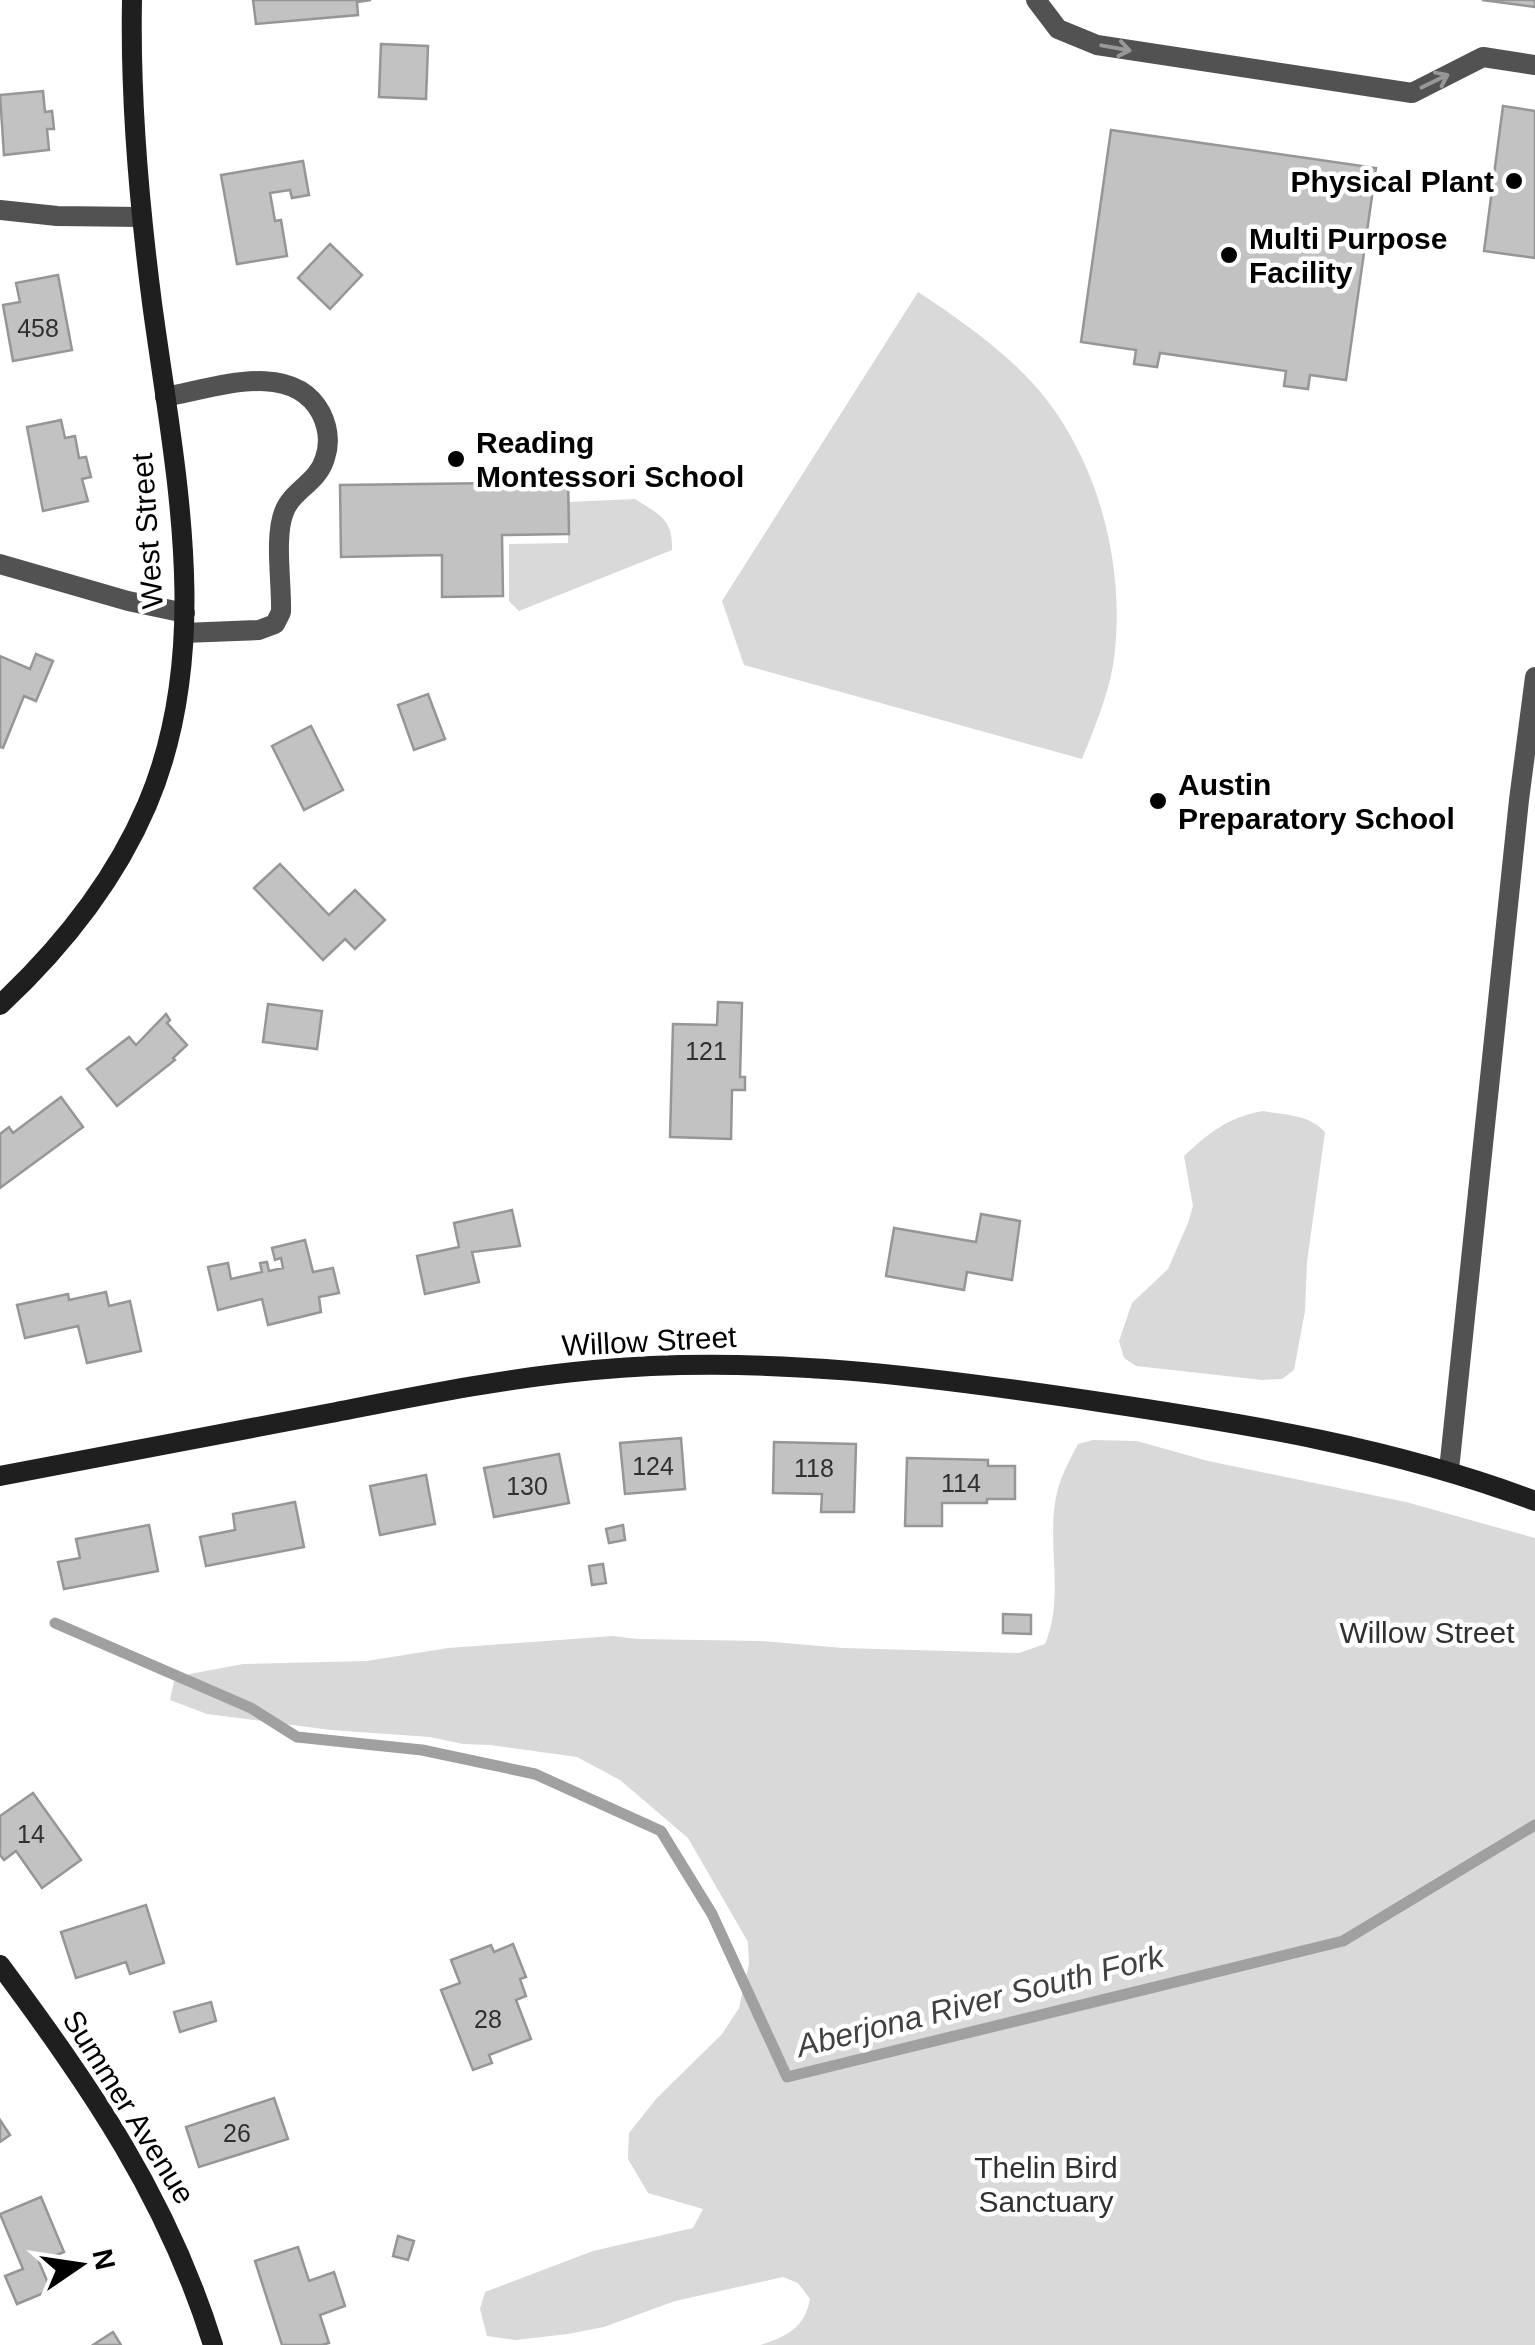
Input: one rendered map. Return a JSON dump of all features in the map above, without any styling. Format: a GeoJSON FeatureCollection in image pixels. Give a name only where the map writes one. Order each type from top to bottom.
{"type":"FeatureCollection","features":[{"type":"Feature","properties":{"kind":"main road","name":"West Street"},"geometry":{"type":"LineString","coordinates":[[0,1005],[58,946],[93,901],[123,852],[148,804],[174,712],[184,623],[180,510],[142,217],[132,0]]}},
{"type":"Feature","properties":{"kind":"main road","name":"Willow Street"},"geometry":{"type":"LineString","coordinates":[[0,1476],[454,1389],[593,1370],[673,1365],[823,1369],[977,1384],[1284,1432],[1450,1470],[1535,1501]]}},
{"type":"Feature","properties":{"kind":"main road","name":"Summer Avenue"},"geometry":{"type":"LineString","coordinates":[[0,1965],[72,2066],[146,2183],[180,2254],[212,2345]]}},
{"type":"Feature","properties":{"kind":"street"},"geometry":{"type":"LineString","coordinates":[[1036,0],[1058,29],[1098,45],[1412,92],[1483,57],[1535,65]]}},
{"type":"Feature","properties":{"kind":"street"},"geometry":{"type":"LineString","coordinates":[[0,210],[57,216],[142,217]]}},
{"type":"Feature","properties":{"kind":"street"},"geometry":{"type":"LineString","coordinates":[[0,564],[184,623],[264,630],[278,620],[284,511],[320,472],[328,439],[322,417],[310,398],[280,382],[165,397]]}},
{"type":"Feature","properties":{"kind":"street"},"geometry":{"type":"LineString","coordinates":[[1450,1470],[1535,678]]}},
{"type":"Feature","properties":{"kind":"green space"},"geometry":{"type":"Polygon","coordinates":[[[918,292],[992,346],[1041,393],[1072,439],[1099,501],[1114,567],[1116,634],[1107,690],[1082,759],[744,665],[722,601],[918,292]]]}},
{"type":"Feature","properties":{"kind":"green space"},"geometry":{"type":"Polygon","coordinates":[[[635,499],[667,524],[672,550],[519,611],[509,601],[509,544],[568,543],[568,502],[635,499]]]}},
{"type":"Feature","properties":{"kind":"green space"},"geometry":{"type":"Polygon","coordinates":[[[1263,1111],[1303,1118],[1325,1132],[1307,1262],[1305,1311],[1294,1370],[1282,1379],[1262,1380],[1136,1366],[1124,1358],[1119,1341],[1132,1303],[1168,1269],[1188,1223],[1193,1206],[1184,1156],[1220,1127],[1263,1111]]]}},
{"type":"Feature","properties":{"kind":"green space","name":"Thelin Bird Sanctuary"},"geometry":{"type":"Polygon","coordinates":[[[1093,1440],[1137,1441],[1208,1461],[1406,1502],[1535,1538],[1535,2345],[760,2345],[793,2330],[807,2309],[810,2299],[798,2283],[783,2277],[675,2301],[604,2327],[516,2340],[487,2336],[480,2309],[485,2292],[593,2251],[693,2228],[703,2209],[648,2193],[628,2159],[629,2133],[656,2099],[722,2034],[739,2008],[749,1964],[748,1942],[688,1838],[620,1780],[577,1757],[207,1714],[170,1700],[174,1681],[243,1664],[367,1661],[448,1648],[613,1636],[1019,1653],[1045,1644],[1051,1627],[1056,1495],[1078,1444],[1093,1440]]]}},
{"type":"Feature","properties":{"kind":"building"},"geometry":{"type":"Polygon","coordinates":[[[253,0],[371,0],[357,2],[358,15],[256,24],[253,0]]]}},
{"type":"Feature","properties":{"kind":"building"},"geometry":{"type":"Polygon","coordinates":[[[1482,0],[1535,0],[1535,7],[1482,0]]]}},
{"type":"Feature","properties":{"kind":"building"},"geometry":{"type":"Polygon","coordinates":[[[381,44],[428,46],[426,99],[379,97],[381,44]]]}},
{"type":"Feature","properties":{"kind":"building"},"geometry":{"type":"Polygon","coordinates":[[[43,91],[45,112],[52,111],[54,129],[47,129],[49,150],[4,155],[0,95],[43,91]]]}},
{"type":"Feature","properties":{"kind":"building","name":"Physical Plant"},"geometry":{"type":"Polygon","coordinates":[[[1503,106],[1535,111],[1535,258],[1484,251],[1503,106]]]}},
{"type":"Feature","properties":{"kind":"building","name":"Multi Purpose Facility"},"geometry":{"type":"Polygon","coordinates":[[[1111,130],[1376,168],[1346,380],[1310,375],[1308,389],[1284,386],[1286,371],[1160,353],[1157,367],[1134,364],[1136,350],[1081,342],[1111,130]]]}},
{"type":"Feature","properties":{"kind":"building"},"geometry":{"type":"Polygon","coordinates":[[[303,161],[309,195],[292,198],[290,190],[270,193],[275,221],[281,220],[287,256],[237,264],[221,175],[303,161]]]}},
{"type":"Feature","properties":{"kind":"building"},"geometry":{"type":"Polygon","coordinates":[[[330,244],[362,275],[330,309],[298,278],[330,244]]]}},
{"type":"Feature","properties":{"kind":"building"},"geometry":{"type":"Polygon","coordinates":[[[58,275],[72,350],[13,361],[3,305],[20,302],[16,283],[58,275]]]}},
{"type":"Feature","properties":{"kind":"building"},"geometry":{"type":"Polygon","coordinates":[[[61,420],[65,438],[75,436],[79,458],[86,457],[91,477],[82,479],[88,501],[43,511],[27,427],[61,420]]]}},
{"type":"Feature","properties":{"kind":"building"},"geometry":{"type":"Polygon","coordinates":[[[499,476],[568,476],[569,534],[502,535],[503,596],[442,597],[442,555],[341,557],[340,485],[499,483],[499,476]]]}},
{"type":"Feature","properties":{"kind":"building"},"geometry":{"type":"Polygon","coordinates":[[[36,654],[53,661],[36,701],[24,696],[3,748],[0,747],[0,656],[30,669],[36,654]]]}},
{"type":"Feature","properties":{"kind":"building"},"geometry":{"type":"Polygon","coordinates":[[[428,694],[445,739],[414,750],[398,705],[428,694]]]}},
{"type":"Feature","properties":{"kind":"building"},"geometry":{"type":"Polygon","coordinates":[[[311,726],[343,790],[304,810],[272,746],[311,726]]]}},
{"type":"Feature","properties":{"kind":"building"},"geometry":{"type":"Polygon","coordinates":[[[280,864],[329,915],[355,890],[385,920],[355,949],[345,939],[323,960],[254,888],[280,864]]]}},
{"type":"Feature","properties":{"kind":"building"},"geometry":{"type":"Polygon","coordinates":[[[718,1002],[742,1003],[740,1077],[745,1077],[745,1090],[732,1090],[731,1139],[670,1137],[673,1024],[717,1025],[718,1002]]]}},
{"type":"Feature","properties":{"kind":"building"},"geometry":{"type":"Polygon","coordinates":[[[268,1004],[322,1011],[317,1049],[263,1042],[268,1004]]]}},
{"type":"Feature","properties":{"kind":"building"},"geometry":{"type":"Polygon","coordinates":[[[166,1014],[170,1020],[167,1023],[187,1045],[175,1060],[117,1106],[87,1069],[129,1037],[136,1045],[166,1014]]]}},
{"type":"Feature","properties":{"kind":"building"},"geometry":{"type":"Polygon","coordinates":[[[61,1097],[83,1127],[0,1188],[0,1134],[9,1127],[13,1133],[61,1097]]]}},
{"type":"Feature","properties":{"kind":"building"},"geometry":{"type":"Polygon","coordinates":[[[512,1210],[520,1246],[472,1252],[479,1282],[425,1294],[417,1256],[459,1247],[454,1223],[512,1210]]]}},
{"type":"Feature","properties":{"kind":"building"},"geometry":{"type":"Polygon","coordinates":[[[981,1214],[1020,1221],[1012,1280],[967,1272],[964,1290],[886,1276],[894,1228],[976,1242],[981,1214]]]}},
{"type":"Feature","properties":{"kind":"building"},"geometry":{"type":"Polygon","coordinates":[[[305,1240],[313,1272],[333,1268],[339,1293],[319,1297],[321,1312],[268,1325],[262,1299],[218,1310],[208,1267],[228,1263],[231,1279],[262,1272],[260,1263],[267,1262],[269,1271],[283,1268],[281,1258],[275,1260],[272,1248],[305,1240]]]}},
{"type":"Feature","properties":{"kind":"building"},"geometry":{"type":"Polygon","coordinates":[[[106,1292],[109,1306],[130,1301],[141,1351],[87,1363],[78,1326],[25,1338],[17,1305],[68,1294],[69,1300],[106,1292]]]}},
{"type":"Feature","properties":{"kind":"building"},"geometry":{"type":"Polygon","coordinates":[[[681,1438],[685,1489],[625,1494],[620,1443],[681,1438]]]}},
{"type":"Feature","properties":{"kind":"building"},"geometry":{"type":"Polygon","coordinates":[[[774,1442],[856,1444],[854,1512],[821,1512],[822,1494],[773,1493],[774,1442]]]}},
{"type":"Feature","properties":{"kind":"building"},"geometry":{"type":"Polygon","coordinates":[[[559,1454],[569,1503],[494,1517],[484,1468],[559,1454]]]}},
{"type":"Feature","properties":{"kind":"building"},"geometry":{"type":"Polygon","coordinates":[[[907,1458],[988,1460],[988,1466],[1015,1466],[1015,1499],[942,1503],[942,1526],[905,1526],[907,1458]]]}},
{"type":"Feature","properties":{"kind":"building"},"geometry":{"type":"Polygon","coordinates":[[[426,1475],[435,1524],[380,1535],[370,1486],[426,1475]]]}},
{"type":"Feature","properties":{"kind":"building"},"geometry":{"type":"Polygon","coordinates":[[[295,1502],[304,1547],[206,1566],[200,1537],[235,1530],[233,1514],[295,1502]]]}},
{"type":"Feature","properties":{"kind":"building"},"geometry":{"type":"Polygon","coordinates":[[[149,1525],[158,1571],[64,1589],[58,1562],[80,1558],[76,1539],[149,1525]]]}},
{"type":"Feature","properties":{"kind":"building"},"geometry":{"type":"Polygon","coordinates":[[[623,1525],[625,1540],[609,1543],[606,1529],[623,1525]]]}},
{"type":"Feature","properties":{"kind":"building"},"geometry":{"type":"Polygon","coordinates":[[[603,1564],[606,1583],[592,1585],[589,1566],[603,1564]]]}},
{"type":"Feature","properties":{"kind":"building"},"geometry":{"type":"Polygon","coordinates":[[[1003,1614],[1031,1615],[1031,1634],[1003,1633],[1003,1614]]]}},
{"type":"Feature","properties":{"kind":"building"},"geometry":{"type":"Polygon","coordinates":[[[33,1793],[81,1860],[42,1888],[16,1851],[4,1860],[0,1855],[0,1816],[33,1793]]]}},
{"type":"Feature","properties":{"kind":"building"},"geometry":{"type":"Polygon","coordinates":[[[146,1905],[164,1963],[130,1974],[126,1962],[76,1978],[61,1932],[146,1905]]]}},
{"type":"Feature","properties":{"kind":"building"},"geometry":{"type":"Polygon","coordinates":[[[513,1944],[526,1977],[520,1979],[526,1996],[516,2000],[531,2039],[489,2055],[492,2063],[473,2070],[441,1990],[460,1983],[451,1960],[491,1945],[494,1952],[513,1944]]]}},
{"type":"Feature","properties":{"kind":"building"},"geometry":{"type":"Polygon","coordinates":[[[211,2002],[216,2021],[180,2032],[174,2012],[211,2002]]]}},
{"type":"Feature","properties":{"kind":"building"},"geometry":{"type":"Polygon","coordinates":[[[274,2098],[288,2139],[199,2167],[186,2127],[274,2098]]]}},
{"type":"Feature","properties":{"kind":"building"},"geometry":{"type":"Polygon","coordinates":[[[0,2120],[10,2135],[0,2142],[0,2120]]]}},
{"type":"Feature","properties":{"kind":"building"},"geometry":{"type":"Polygon","coordinates":[[[41,2197],[64,2252],[39,2262],[51,2290],[17,2304],[5,2276],[23,2269],[0,2214],[41,2197]]]}},
{"type":"Feature","properties":{"kind":"building"},"geometry":{"type":"Polygon","coordinates":[[[398,2236],[414,2241],[408,2260],[393,2256],[398,2236]]]}},
{"type":"Feature","properties":{"kind":"building"},"geometry":{"type":"Polygon","coordinates":[[[298,2247],[309,2281],[334,2272],[345,2306],[320,2315],[329,2343],[322,2345],[282,2345],[255,2261],[298,2247]]]}},
{"type":"Feature","properties":{"kind":"building"},"geometry":{"type":"Polygon","coordinates":[[[113,2332],[121,2345],[93,2345],[113,2332]]]}},
{"type":"Feature","properties":{"kind":"waterway","name":"Aberjona River South Fork"},"geometry":{"type":"LineString","coordinates":[[55,1623],[251,1708],[297,1737],[422,1750],[535,1774],[661,1831],[712,1914],[787,2077],[1343,1941],[1535,1825]]}},
{"type":"Feature","properties":{"kind":"place","name":"Physical Plant"},"geometry":{"type":"Point","coordinates":[1514,181]}},
{"type":"Feature","properties":{"kind":"place","name":"Multi Purpose Facility"},"geometry":{"type":"Point","coordinates":[1229,255]}},
{"type":"Feature","properties":{"kind":"place","name":"Reading Montessori School"},"geometry":{"type":"Point","coordinates":[456,459]}},
{"type":"Feature","properties":{"kind":"place","name":"Austin Preparatory School"},"geometry":{"type":"Point","coordinates":[1158,801]}}]}
